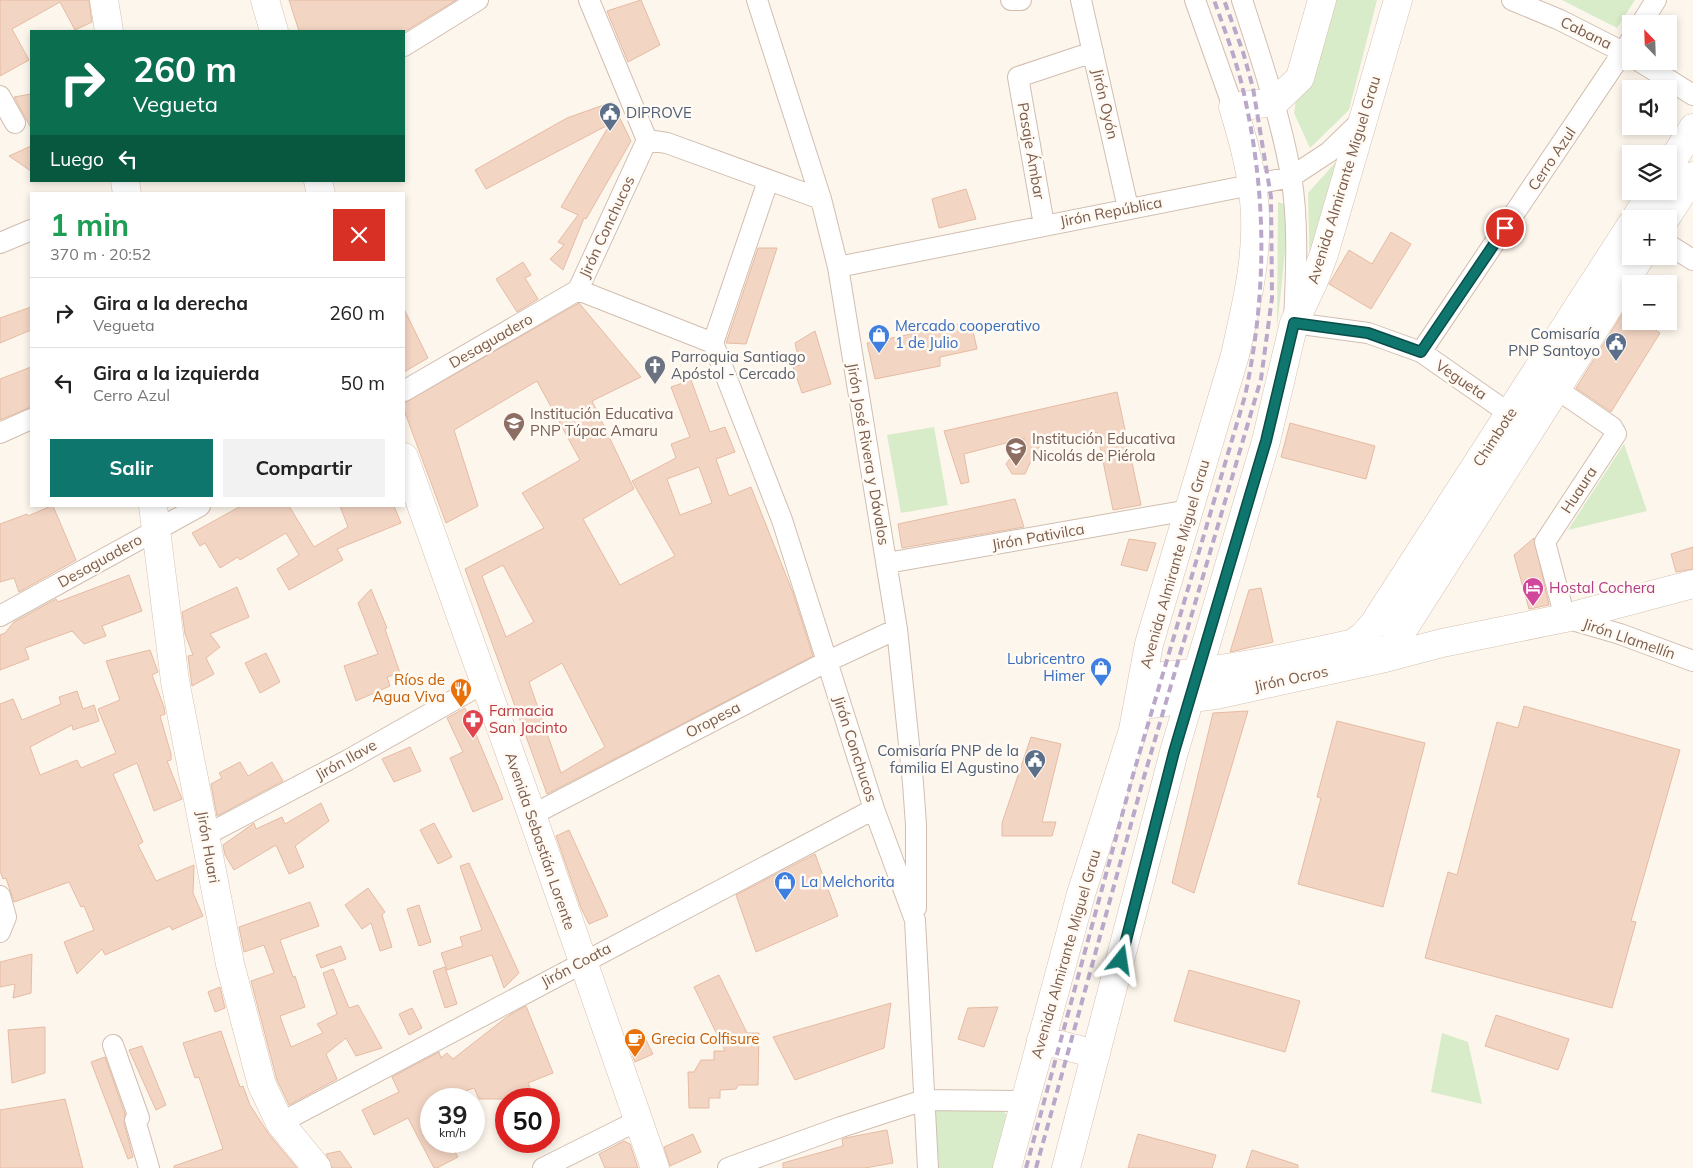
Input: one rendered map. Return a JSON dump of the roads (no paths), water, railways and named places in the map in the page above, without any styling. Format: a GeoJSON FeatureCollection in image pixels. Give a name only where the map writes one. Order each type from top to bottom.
{"type":"FeatureCollection","features":[{"type":"Feature","properties":{"kind":"main road"},"geometry":{"type":"LineString","coordinates":[[104,0],[109,30]]}},
{"type":"Feature","properties":{"kind":"main road"},"geometry":{"type":"LineString","coordinates":[[265,0],[274,30]]}},
{"type":"Feature","properties":{"kind":"main road"},"geometry":{"type":"LineString","coordinates":[[1233,108],[1275,102],[1300,78],[1322,0]]}},
{"type":"Feature","properties":{"kind":"main road","name":"Avenida Almirante Miguel Grau"},"geometry":{"type":"LineString","coordinates":[[1066,1168],[1194,686],[1266,441],[1294,323],[1324,254],[1398,0]]}},
{"type":"Feature","properties":{"kind":"main road","name":"Avenida Almirante Miguel Grau"},"geometry":{"type":"LineString","coordinates":[[1007,1168],[1081,894],[1133,730],[1149,644],[1235,356],[1246,307],[1253,260],[1255,217],[1252,183],[1233,108]]}},
{"type":"Feature","properties":{"kind":"main road"},"geometry":{"type":"LineString","coordinates":[[1677,153],[1693,128]]}},
{"type":"Feature","properties":{"kind":"main road"},"geometry":{"type":"LineString","coordinates":[[1671,210],[1693,176]]}},
{"type":"Feature","properties":{"kind":"main road","name":"Chimbote"},"geometry":{"type":"LineString","coordinates":[[1352,644],[1373,625],[1622,239]]}},
{"type":"Feature","properties":{"kind":"main road","name":"Chimbote"},"geometry":{"type":"LineString","coordinates":[[1391,649],[1558,390],[1635,265]]}},
{"type":"Feature","properties":{"kind":"main road","name":"Avenida Sebastián Lorente"},"geometry":{"type":"LineString","coordinates":[[405,460],[655,1168]]}},
{"type":"Feature","properties":{"kind":"main road","name":"Jirón Huari"},"geometry":{"type":"LineString","coordinates":[[153,519],[175,681],[230,964],[262,1085],[280,1123],[317,1168]]}},
{"type":"Feature","properties":{"kind":"main road","name":"Jirón Ocros"},"geometry":{"type":"LineString","coordinates":[[1143,678],[1194,686],[1216,695],[1391,649],[1442,643],[1565,618],[1693,584]]}},
{"type":"Feature","properties":{"kind":"main road","name":"Jirón Ocros"},"geometry":{"type":"LineString","coordinates":[[1138,706],[1194,686],[1370,639],[1391,649]]}},
{"type":"Feature","properties":{"kind":"main road"},"geometry":{"type":"LineString","coordinates":[[1041,1040],[1096,1054]]}},
{"type":"Feature","properties":{"kind":"street"},"geometry":{"type":"LineString","coordinates":[[405,45],[478,0]]}},
{"type":"Feature","properties":{"kind":"street"},"geometry":{"type":"LineString","coordinates":[[589,0],[647,140],[667,143],[821,199]]}},
{"type":"Feature","properties":{"kind":"street","name":"Jirón José Rivera y Dávalos"},"geometry":{"type":"LineString","coordinates":[[757,0],[821,199],[838,267],[897,629],[909,736],[916,825],[915,920]]}},
{"type":"Feature","properties":{"kind":"street"},"geometry":{"type":"LineString","coordinates":[[1011,0],[1021,0]]}},
{"type":"Feature","properties":{"kind":"street","name":"Jirón Oyón"},"geometry":{"type":"LineString","coordinates":[[1081,0],[1128,208]]}},
{"type":"Feature","properties":{"kind":"street"},"geometry":{"type":"LineString","coordinates":[[1195,0],[1233,108]]}},
{"type":"Feature","properties":{"kind":"street"},"geometry":{"type":"LineString","coordinates":[[1242,0],[1275,102],[1291,177],[1297,251],[1294,323]]}},
{"type":"Feature","properties":{"kind":"street","name":"Cabana"},"geometry":{"type":"LineString","coordinates":[[1512,0],[1622,48]]}},
{"type":"Feature","properties":{"kind":"street"},"geometry":{"type":"LineString","coordinates":[[1647,15],[1656,0]]}},
{"type":"Feature","properties":{"kind":"street","name":"Pasaje Ámbar"},"geometry":{"type":"LineString","coordinates":[[1044,225],[1018,77],[1093,52]]}},
{"type":"Feature","properties":{"kind":"street","name":"Cerro Azul"},"geometry":{"type":"LineString","coordinates":[[1421,352],[1622,65]]}},
{"type":"Feature","properties":{"kind":"street","name":"Cabana"},"geometry":{"type":"LineString","coordinates":[[1657,70],[1693,95]]}},
{"type":"Feature","properties":{"kind":"street"},"geometry":{"type":"LineString","coordinates":[[0,96],[15,123]]}},
{"type":"Feature","properties":{"kind":"street","name":"Jirón República"},"geometry":{"type":"LineString","coordinates":[[838,267],[1252,183],[1291,177],[1329,152],[1365,118]]}},
{"type":"Feature","properties":{"kind":"street","name":"Jirón Conchucos"},"geometry":{"type":"LineString","coordinates":[[647,140],[578,290],[713,343],[782,520],[874,809],[915,920],[928,1168]]}},
{"type":"Feature","properties":{"kind":"street"},"geometry":{"type":"LineString","coordinates":[[713,343],[768,181]]}},
{"type":"Feature","properties":{"kind":"street"},"geometry":{"type":"LineString","coordinates":[[0,243],[30,230]]}},
{"type":"Feature","properties":{"kind":"street"},"geometry":{"type":"LineString","coordinates":[[1677,250],[1693,260]]}},
{"type":"Feature","properties":{"kind":"street","name":"Desaguadero"},"geometry":{"type":"LineString","coordinates":[[405,390],[578,290]]}},
{"type":"Feature","properties":{"kind":"street","name":"Vegueta"},"geometry":{"type":"LineString","coordinates":[[1294,323],[1368,333],[1421,352],[1510,414]]}},
{"type":"Feature","properties":{"kind":"street","name":"Huaura"},"geometry":{"type":"LineString","coordinates":[[1558,390],[1612,427],[1616,434],[1545,542],[1565,618]]}},
{"type":"Feature","properties":{"kind":"street"},"geometry":{"type":"LineString","coordinates":[[0,433],[30,419]]}},
{"type":"Feature","properties":{"kind":"street","name":"Desaguadero"},"geometry":{"type":"LineString","coordinates":[[0,616],[153,519],[196,507]]}},
{"type":"Feature","properties":{"kind":"street","name":"Jirón Pativilca"},"geometry":{"type":"LineString","coordinates":[[887,563],[1189,510]]}},
{"type":"Feature","properties":{"kind":"street"},"geometry":{"type":"LineString","coordinates":[[1620,634],[1620,613],[1630,600]]}},
{"type":"Feature","properties":{"kind":"street","name":"Jirón Llamellín"},"geometry":{"type":"LineString","coordinates":[[1565,618],[1620,634],[1693,661]]}},
{"type":"Feature","properties":{"kind":"street","name":"Oropesa"},"geometry":{"type":"LineString","coordinates":[[532,816],[826,662],[897,629]]}},
{"type":"Feature","properties":{"kind":"street","name":"Jirón Ilave"},"geometry":{"type":"LineString","coordinates":[[206,835],[348,760],[484,683]]}},
{"type":"Feature","properties":{"kind":"street","name":"Jirón Coata"},"geometry":{"type":"LineString","coordinates":[[280,1123],[582,961],[874,809]]}},
{"type":"Feature","properties":{"kind":"street"},"geometry":{"type":"LineString","coordinates":[[113,1045],[139,1118],[134,1120],[149,1168]]}},
{"type":"Feature","properties":{"kind":"street"},"geometry":{"type":"LineString","coordinates":[[728,1168],[841,1127],[924,1100],[1025,1101]]}},
{"type":"Feature","properties":{"kind":"street"},"geometry":{"type":"LineString","coordinates":[[543,1168],[637,1121]]}},
{"type":"Feature","properties":{"kind":"railway"},"geometry":{"type":"LineString","coordinates":[[1026,1168],[1133,775],[1245,396],[1252,358],[1257,320],[1261,245],[1257,170],[1252,132],[1241,82],[1214,0]]}},
{"type":"Feature","properties":{"kind":"railway"},"geometry":{"type":"LineString","coordinates":[[1036,1168],[1144,777],[1261,379],[1272,298],[1271,197],[1253,88],[1243,52],[1224,0]]}},
{"type":"Feature","properties":{"kind":"place","name":"DIPROVE"},"geometry":{"type":"Point","coordinates":[610,132]}},
{"type":"Feature","properties":{"kind":"place","name":"Mercado cooperativo 1 de Julio"},"geometry":{"type":"Point","coordinates":[879,354]}},
{"type":"Feature","properties":{"kind":"place","name":"Comisaría PNP Santoyo"},"geometry":{"type":"Point","coordinates":[1616,362]}},
{"type":"Feature","properties":{"kind":"place","name":"Parroquia Santiago Apóstol - Cercado"},"geometry":{"type":"Point","coordinates":[655,385]}},
{"type":"Feature","properties":{"kind":"place","name":"Institución Educativa PNP Túpac Amaru"},"geometry":{"type":"Point","coordinates":[514,442]}},
{"type":"Feature","properties":{"kind":"place","name":"Institución Educativa Nicolás de Piérola"},"geometry":{"type":"Point","coordinates":[1016,467]}},
{"type":"Feature","properties":{"kind":"place","name":"Hostal Cochera"},"geometry":{"type":"Point","coordinates":[1533,607]}},
{"type":"Feature","properties":{"kind":"place","name":"Lubricentro Himer"},"geometry":{"type":"Point","coordinates":[1101,687]}},
{"type":"Feature","properties":{"kind":"place","name":"Ríos de Agua Viva"},"geometry":{"type":"Point","coordinates":[461,708]}},
{"type":"Feature","properties":{"kind":"place","name":"Farmacia San Jacinto"},"geometry":{"type":"Point","coordinates":[473,739]}},
{"type":"Feature","properties":{"kind":"place","name":"Comisaría PNP de la familia El Agustino"},"geometry":{"type":"Point","coordinates":[1035,779]}},
{"type":"Feature","properties":{"kind":"place","name":"La Melchorita"},"geometry":{"type":"Point","coordinates":[785,901]}},
{"type":"Feature","properties":{"kind":"place","name":"Grecia Colfisure"},"geometry":{"type":"Point","coordinates":[635,1058]}}]}
